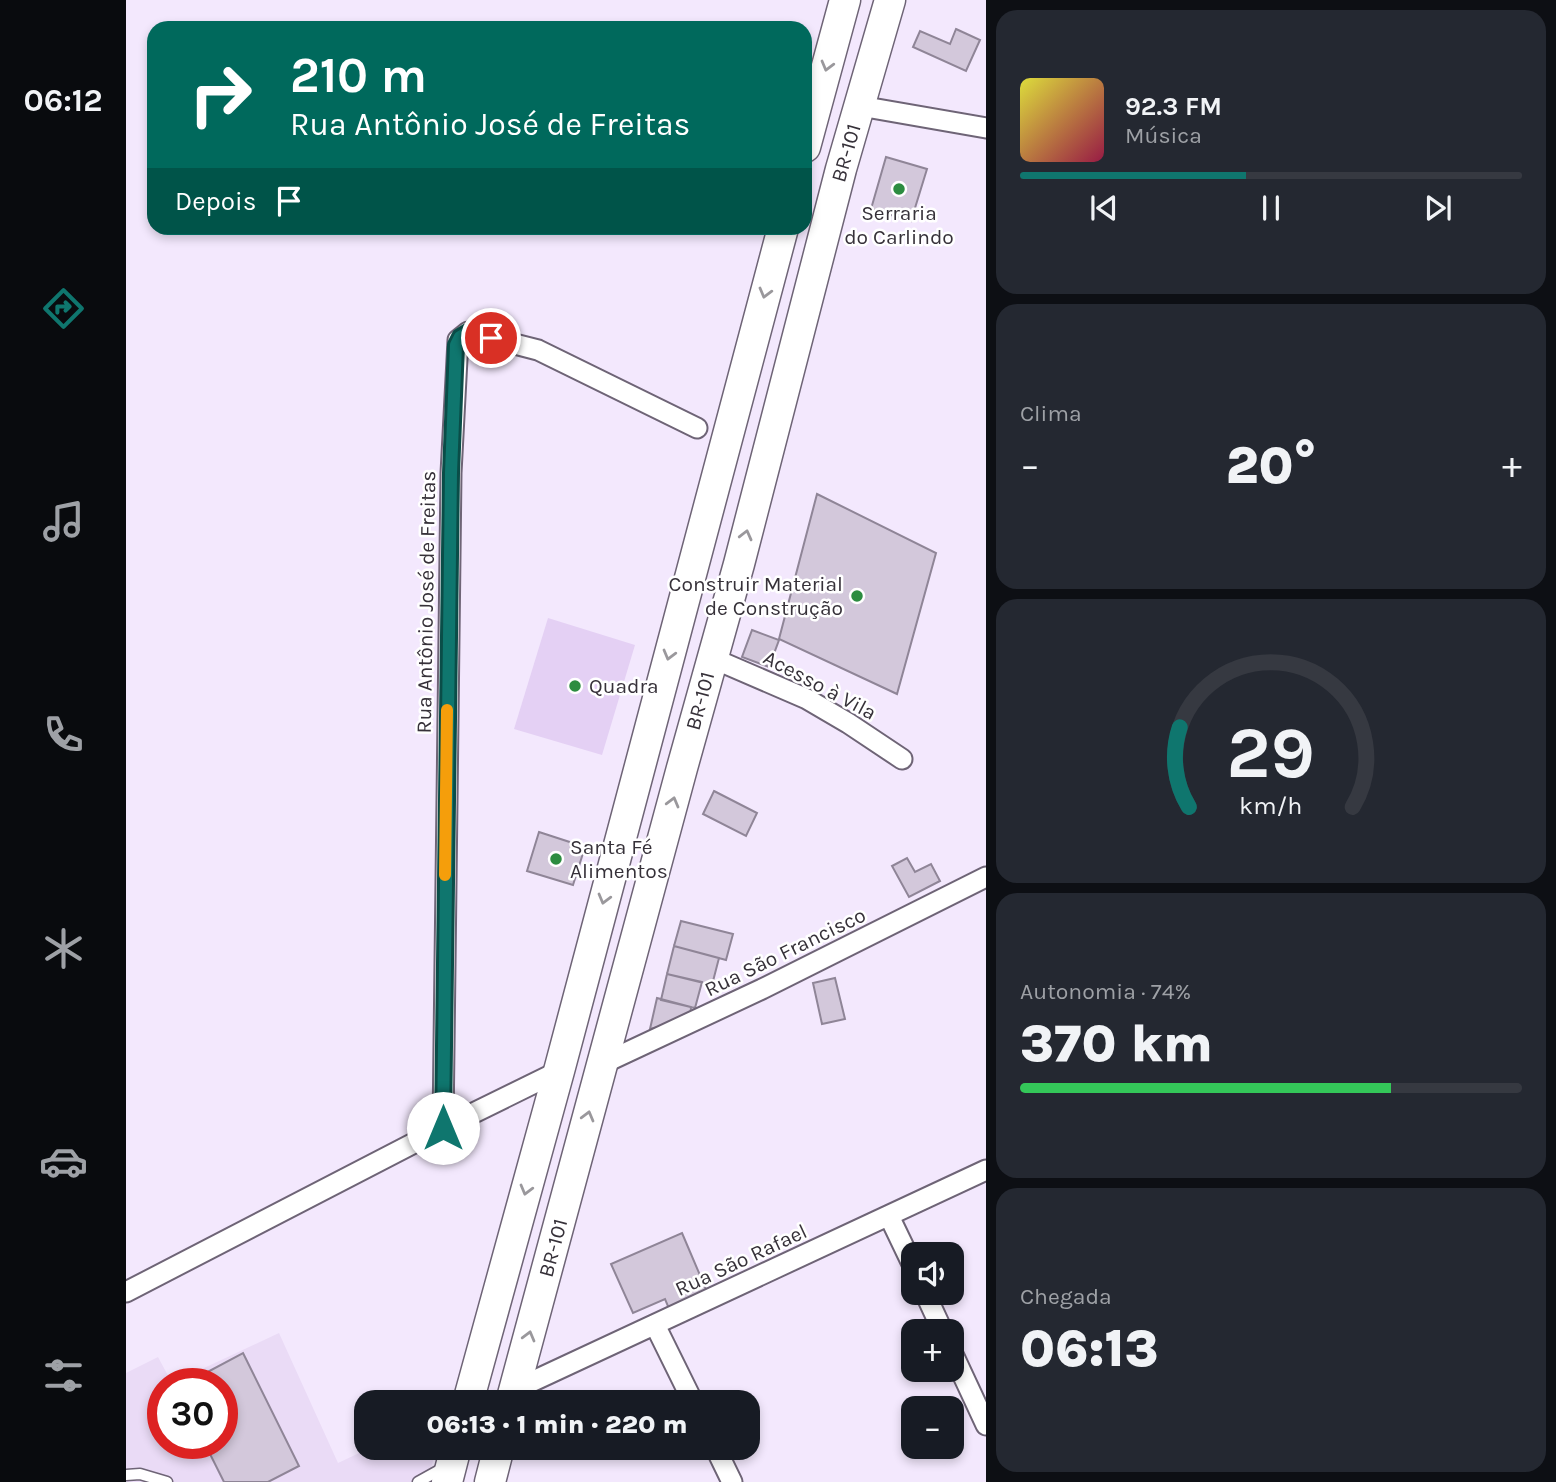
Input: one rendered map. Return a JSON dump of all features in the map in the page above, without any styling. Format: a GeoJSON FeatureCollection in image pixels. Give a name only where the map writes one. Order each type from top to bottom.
{"type":"FeatureCollection","features":[{"type":"Feature","properties":{"kind":"main road","name":"BR-101"},"geometry":{"type":"LineString","coordinates":[[812,121],[845,0]]}},
{"type":"Feature","properties":{"kind":"main road","name":"BR-101"},"geometry":{"type":"LineString","coordinates":[[515,1390],[739,564],[799,328],[890,0]]}},
{"type":"Feature","properties":{"kind":"main road","name":"BR-101"},"geometry":{"type":"LineString","coordinates":[[471,1390],[781,235]]}},
{"type":"Feature","properties":{"kind":"main road"},"geometry":{"type":"LineString","coordinates":[[490,1482],[496,1460]]}},
{"type":"Feature","properties":{"kind":"street"},"geometry":{"type":"LineString","coordinates":[[860,106],[985,128]]}},
{"type":"Feature","properties":{"kind":"street","name":"Rua Antônio José de Freitas"},"geometry":{"type":"LineString","coordinates":[[443,1128],[451,473],[458,340],[468,332],[538,350],[697,428]]}},
{"type":"Feature","properties":{"kind":"street","name":"Acesso à Vila"},"geometry":{"type":"LineString","coordinates":[[712,658],[807,699],[902,759]]}},
{"type":"Feature","properties":{"kind":"street","name":"Rua São Francisco"},"geometry":{"type":"LineString","coordinates":[[602,1063],[762,989],[985,877]]}},
{"type":"Feature","properties":{"kind":"street"},"geometry":{"type":"LineString","coordinates":[[126,1292],[559,1071]]}},
{"type":"Feature","properties":{"kind":"street","name":"Rua São Rafael"},"geometry":{"type":"LineString","coordinates":[[525,1390],[655,1325],[985,1170]]}},
{"type":"Feature","properties":{"kind":"street"},"geometry":{"type":"LineString","coordinates":[[889,1216],[902,1242]]}},
{"type":"Feature","properties":{"kind":"street"},"geometry":{"type":"LineString","coordinates":[[655,1325],[687,1390]]}},
{"type":"Feature","properties":{"kind":"street"},"geometry":{"type":"LineString","coordinates":[[964,1379],[985,1425]]}},
{"type":"Feature","properties":{"kind":"street"},"geometry":{"type":"LineString","coordinates":[[721,1460],[732,1482]]}},
{"type":"Feature","properties":{"kind":"lane"},"geometry":{"type":"LineString","coordinates":[[418,1482],[452,1464]]}},
{"type":"Feature","properties":{"kind":"lane"},"geometry":{"type":"LineString","coordinates":[[126,1475],[141,1474],[167,1482]]}},
{"type":"Feature","properties":{"kind":"shaded area"},"geometry":{"type":"Polygon","coordinates":[[[548,618],[635,645],[602,755],[514,729],[548,618]]]}},
{"type":"Feature","properties":{"kind":"shaded area"},"geometry":{"type":"Polygon","coordinates":[[[279,1333],[338,1463],[354,1455],[354,1460],[433,1460],[427,1482],[126,1482],[126,1373],[158,1357],[164,1368],[147,1368],[147,1459],[238,1459],[238,1368],[204,1368],[279,1333]]]}},
{"type":"Feature","properties":{"kind":"building"},"geometry":{"type":"Polygon","coordinates":[[[956,29],[980,40],[966,71],[913,47],[920,31],[950,44],[956,29]]]}},
{"type":"Feature","properties":{"kind":"building","name":"Serraria do Carlindo"},"geometry":{"type":"Polygon","coordinates":[[[886,157],[927,169],[911,221],[871,209],[886,157]]]}},
{"type":"Feature","properties":{"kind":"building","name":"Construir Material de Construção"},"geometry":{"type":"Polygon","coordinates":[[[817,494],[936,553],[897,694],[779,639],[817,494]]]}},
{"type":"Feature","properties":{"kind":"building"},"geometry":{"type":"Polygon","coordinates":[[[752,630],[779,640],[769,667],[742,657],[752,630]]]}},
{"type":"Feature","properties":{"kind":"building"},"geometry":{"type":"Polygon","coordinates":[[[714,791],[757,813],[746,836],[703,814],[714,791]]]}},
{"type":"Feature","properties":{"kind":"building","name":"Santa Fé Alimentos"},"geometry":{"type":"Polygon","coordinates":[[[539,832],[585,847],[573,885],[527,871],[539,832]]]}},
{"type":"Feature","properties":{"kind":"building"},"geometry":{"type":"Polygon","coordinates":[[[907,858],[915,872],[931,864],[940,881],[909,897],[892,866],[907,858]]]}},
{"type":"Feature","properties":{"kind":"building"},"geometry":{"type":"Polygon","coordinates":[[[681,921],[733,934],[726,960],[674,946],[681,921]]]}},
{"type":"Feature","properties":{"kind":"building"},"geometry":{"type":"Polygon","coordinates":[[[674,946],[719,958],[712,985],[667,974],[674,946]]]}},
{"type":"Feature","properties":{"kind":"building"},"geometry":{"type":"Polygon","coordinates":[[[667,974],[702,982],[695,1008],[661,1000],[667,974]]]}},
{"type":"Feature","properties":{"kind":"building"},"geometry":{"type":"Polygon","coordinates":[[[835,978],[845,1019],[822,1024],[813,983],[835,978]]]}},
{"type":"Feature","properties":{"kind":"building"},"geometry":{"type":"Polygon","coordinates":[[[657,998],[691,1007],[690,1019],[650,1029],[657,998]]]}},
{"type":"Feature","properties":{"kind":"building"},"geometry":{"type":"Polygon","coordinates":[[[682,1233],[708,1294],[670,1311],[665,1299],[633,1313],[611,1264],[682,1233]]]}},
{"type":"Feature","properties":{"kind":"building"},"geometry":{"type":"Polygon","coordinates":[[[243,1353],[299,1466],[268,1482],[224,1482],[212,1459],[238,1459],[238,1368],[215,1368],[243,1353]]]}},
{"type":"Feature","properties":{"kind":"slow traffic"},"geometry":{"type":"LineString","coordinates":[[445,875],[447,710]]}},
{"type":"Feature","properties":{"kind":"place","name":"Serraria do Carlindo"},"geometry":{"type":"Point","coordinates":[899,189]}},
{"type":"Feature","properties":{"kind":"place","name":"Construir Material de Construção"},"geometry":{"type":"Point","coordinates":[857,596]}},
{"type":"Feature","properties":{"kind":"place","name":"Quadra"},"geometry":{"type":"Point","coordinates":[575,686]}},
{"type":"Feature","properties":{"kind":"place","name":"Santa Fé Alimentos"},"geometry":{"type":"Point","coordinates":[556,859]}},
{"type":"Feature","properties":{"kind":"route"},"geometry":{"type":"LineString","coordinates":[[443,1128],[451,473],[456,345],[460,337],[468,332],[491,338]]}}]}
